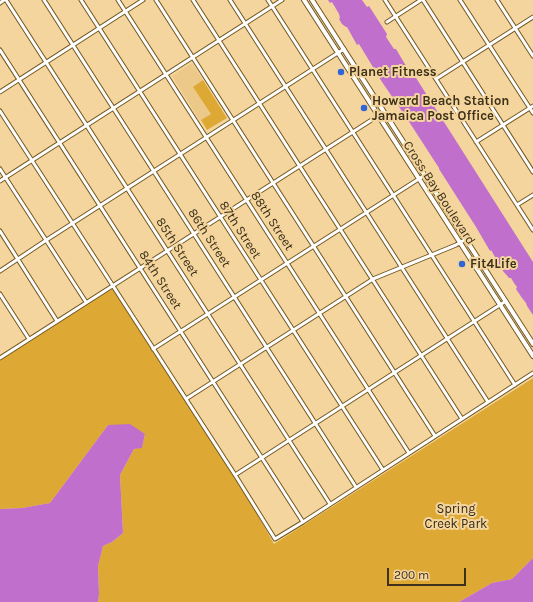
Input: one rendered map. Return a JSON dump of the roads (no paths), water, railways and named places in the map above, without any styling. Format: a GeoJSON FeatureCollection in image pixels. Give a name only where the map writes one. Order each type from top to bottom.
{"type":"FeatureCollection","features":[{"type":"Feature","properties":{"kind":"main road","name":"Cross Bay Boulevard"},"geometry":{"type":"LineString","coordinates":[[304,0],[533,356]]}},
{"type":"Feature","properties":{"kind":"main road","name":"Cross Bay Boulevard"},"geometry":{"type":"LineString","coordinates":[[312,0],[533,344]]}},
{"type":"Feature","properties":{"kind":"street"},"geometry":{"type":"LineString","coordinates":[[0,3],[5,0]]}},
{"type":"Feature","properties":{"kind":"street","name":"85th Street"},"geometry":{"type":"LineString","coordinates":[[5,0],[330,504]]}},
{"type":"Feature","properties":{"kind":"street","name":"86th Street"},"geometry":{"type":"LineString","coordinates":[[44,0],[356,487]]}},
{"type":"Feature","properties":{"kind":"street","name":"87th Street"},"geometry":{"type":"LineString","coordinates":[[81,0],[383,470]]}},
{"type":"Feature","properties":{"kind":"street","name":"88th Street"},"geometry":{"type":"LineString","coordinates":[[118,0],[409,453]]}},
{"type":"Feature","properties":{"kind":"street"},"geometry":{"type":"LineString","coordinates":[[0,92],[143,0]]}},
{"type":"Feature","properties":{"kind":"street"},"geometry":{"type":"LineString","coordinates":[[156,0],[435,436]]}},
{"type":"Feature","properties":{"kind":"street"},"geometry":{"type":"LineString","coordinates":[[193,0],[462,419]]}},
{"type":"Feature","properties":{"kind":"street"},"geometry":{"type":"LineString","coordinates":[[230,0],[488,402]]}},
{"type":"Feature","properties":{"kind":"street"},"geometry":{"type":"LineString","coordinates":[[268,0],[515,385]]}},
{"type":"Feature","properties":{"kind":"street"},"geometry":{"type":"LineString","coordinates":[[0,181],[282,0]]}},
{"type":"Feature","properties":{"kind":"street"},"geometry":{"type":"LineString","coordinates":[[385,0],[533,230]]}},
{"type":"Feature","properties":{"kind":"street"},"geometry":{"type":"LineString","coordinates":[[387,22],[422,0],[533,172]]}},
{"type":"Feature","properties":{"kind":"street"},"geometry":{"type":"LineString","coordinates":[[460,0],[531,107],[533,113]]}},
{"type":"Feature","properties":{"kind":"street"},"geometry":{"type":"LineString","coordinates":[[497,0],[533,56]]}},
{"type":"Feature","properties":{"kind":"street"},"geometry":{"type":"LineString","coordinates":[[436,79],[533,17]]}},
{"type":"Feature","properties":{"kind":"street"},"geometry":{"type":"LineString","coordinates":[[0,271],[72,223],[344,49]]}},
{"type":"Feature","properties":{"kind":"street","name":"84th Street"},"geometry":{"type":"LineString","coordinates":[[0,50],[303,522]]}},
{"type":"Feature","properties":{"kind":"street"},"geometry":{"type":"LineString","coordinates":[[476,142],[531,107]]}},
{"type":"Feature","properties":{"kind":"street"},"geometry":{"type":"LineString","coordinates":[[0,111],[235,475],[274,539],[303,522],[533,373]]}},
{"type":"Feature","properties":{"kind":"street"},"geometry":{"type":"LineString","coordinates":[[0,352],[1,357],[384,112]]}},
{"type":"Feature","properties":{"kind":"street"},"geometry":{"type":"LineString","coordinates":[[0,168],[86,302]]}},
{"type":"Feature","properties":{"kind":"street"},"geometry":{"type":"LineString","coordinates":[[153,349],[425,175]]}},
{"type":"Feature","properties":{"kind":"street"},"geometry":{"type":"LineString","coordinates":[[517,205],[533,195]]}},
{"type":"Feature","properties":{"kind":"street"},"geometry":{"type":"LineString","coordinates":[[0,231],[58,321]]}},
{"type":"Feature","properties":{"kind":"street"},"geometry":{"type":"LineString","coordinates":[[186,399],[241,365],[372,279],[460,243],[466,239]]}},
{"type":"Feature","properties":{"kind":"street"},"geometry":{"type":"LineString","coordinates":[[0,294],[29,339]]}},
{"type":"Feature","properties":{"kind":"street"},"geometry":{"type":"LineString","coordinates":[[235,475],[506,301]]}},
{"type":"Feature","properties":{"kind":"place","name":"Planet Fitness"},"geometry":{"type":"Point","coordinates":[341,72]}},
{"type":"Feature","properties":{"kind":"place","name":"Howard Beach Station Jamaica Post Office"},"geometry":{"type":"Point","coordinates":[364,108]}},
{"type":"Feature","properties":{"kind":"place","name":"Fit4Life"},"geometry":{"type":"Point","coordinates":[462,264]}},
{"type":"Feature","properties":{"kind":"park label","name":"Spring Creek Park"},"geometry":{"type":"Point","coordinates":[456,516]}}]}
